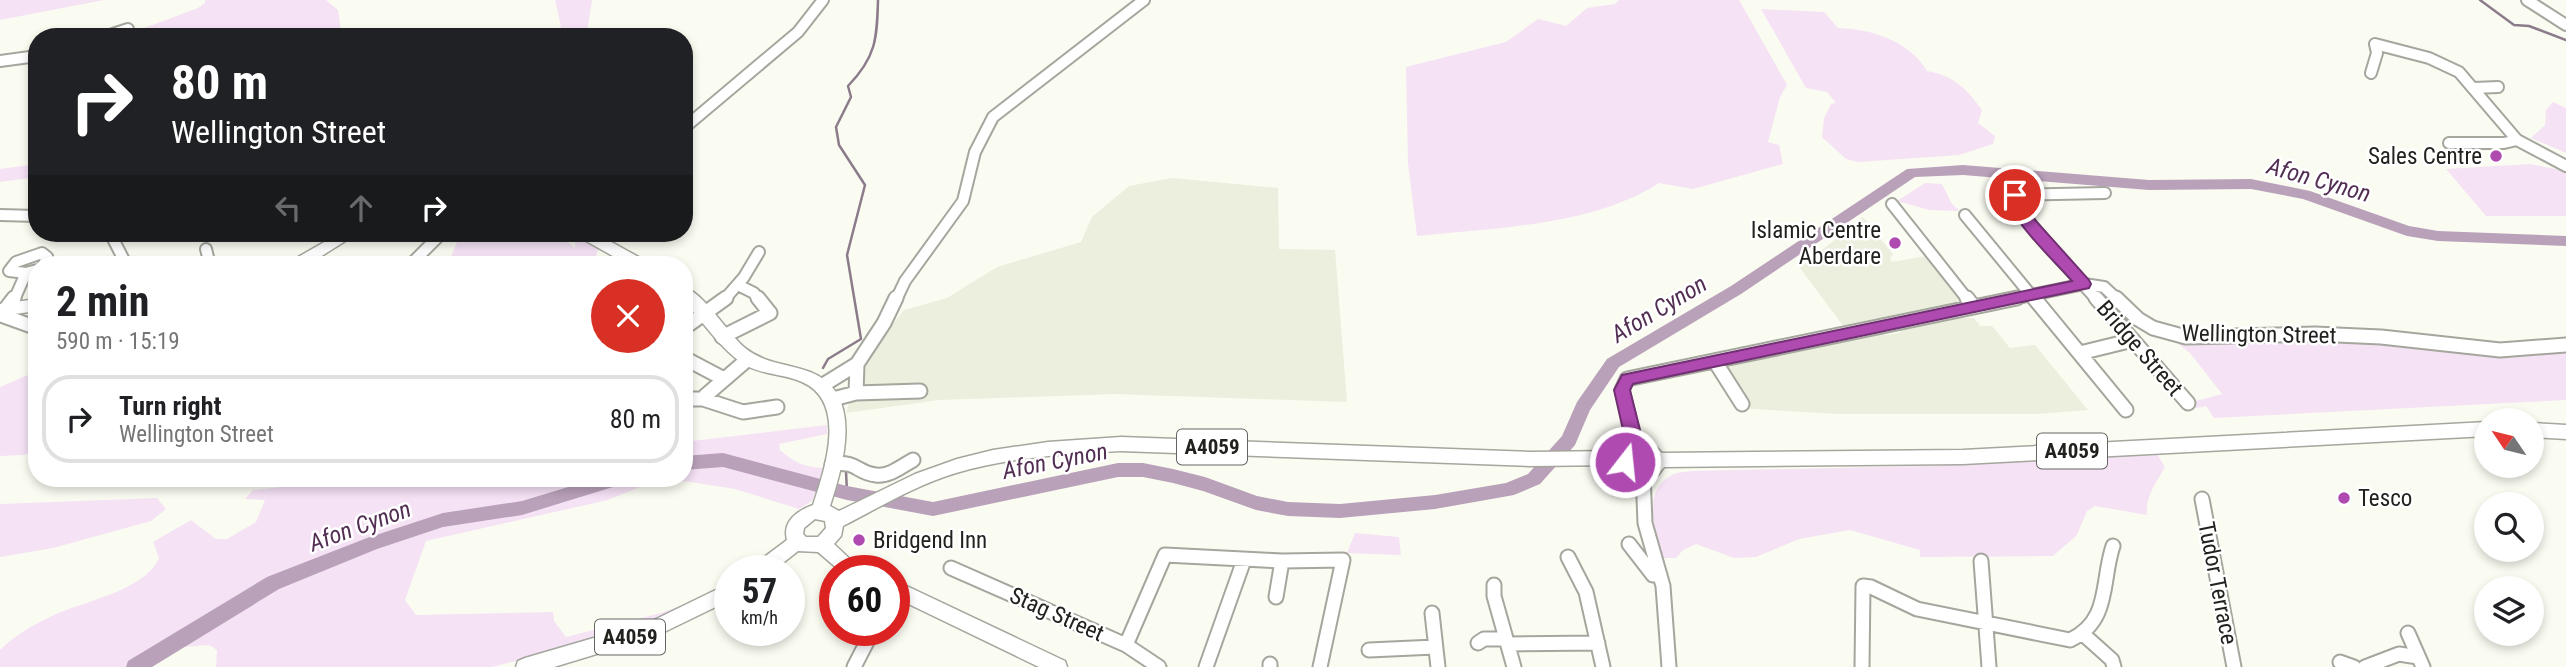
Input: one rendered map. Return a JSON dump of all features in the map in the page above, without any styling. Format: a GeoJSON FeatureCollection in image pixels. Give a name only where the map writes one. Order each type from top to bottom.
{"type":"FeatureCollection","features":[{"type":"Feature","properties":{"kind":"main road"},"geometry":{"type":"LineString","coordinates":[[312,256],[336,242]]}},
{"type":"Feature","properties":{"kind":"main road"},"geometry":{"type":"LineString","coordinates":[[600,242],[625,256]]}},
{"type":"Feature","properties":{"kind":"main road"},"geometry":{"type":"LineString","coordinates":[[693,302],[722,337],[748,359],[777,372],[806,377],[823,385],[837,408],[838,425],[822,505],[799,520],[794,531],[797,542]]}},
{"type":"Feature","properties":{"kind":"main road"},"geometry":{"type":"LineString","coordinates":[[2,310],[28,306]]}},
{"type":"Feature","properties":{"kind":"main road","name":"A4059"},"geometry":{"type":"LineString","coordinates":[[1657,460],[1963,457],[2474,430]]}},
{"type":"Feature","properties":{"kind":"main road"},"geometry":{"type":"LineString","coordinates":[[2544,431],[2566,432]]}},
{"type":"Feature","properties":{"kind":"main road","name":"A4059"},"geometry":{"type":"LineString","coordinates":[[836,521],[901,488],[973,461],[1021,452],[1121,444],[1568,460],[1630,452]]}},
{"type":"Feature","properties":{"kind":"main road"},"geometry":{"type":"LineString","coordinates":[[1652,451],[1657,460],[1652,470],[1643,473],[1629,468],[1630,452],[1652,451]]}},
{"type":"Feature","properties":{"kind":"main road"},"geometry":{"type":"LineString","coordinates":[[797,542],[808,547],[822,544],[835,531],[836,521],[822,505]]}},
{"type":"Feature","properties":{"kind":"main road"},"geometry":{"type":"LineString","coordinates":[[780,555],[797,542]]}},
{"type":"Feature","properties":{"kind":"main road"},"geometry":{"type":"LineString","coordinates":[[822,544],[834,555]]}},
{"type":"Feature","properties":{"kind":"main road"},"geometry":{"type":"LineString","coordinates":[[910,598],[1058,667]]}},
{"type":"Feature","properties":{"kind":"main road","name":"A4059"},"geometry":{"type":"LineString","coordinates":[[525,667],[656,628],[714,599]]}},
{"type":"Feature","properties":{"kind":"street"},"geometry":{"type":"LineString","coordinates":[[693,120],[798,32],[823,0]]}},
{"type":"Feature","properties":{"kind":"street"},"geometry":{"type":"LineString","coordinates":[[823,385],[857,364],[884,324],[905,281],[963,201],[975,152],[993,117],[1144,0]]}},
{"type":"Feature","properties":{"kind":"street"},"geometry":{"type":"LineString","coordinates":[[2527,0],[2566,25]]}},
{"type":"Feature","properties":{"kind":"street"},"geometry":{"type":"LineString","coordinates":[[2371,73],[2377,53],[2375,44],[2444,64],[2459,72],[2517,140],[2566,166]]}},
{"type":"Feature","properties":{"kind":"street"},"geometry":{"type":"LineString","coordinates":[[0,61],[28,57]]}},
{"type":"Feature","properties":{"kind":"street"},"geometry":{"type":"LineString","coordinates":[[2474,88],[2498,87]]}},
{"type":"Feature","properties":{"kind":"street"},"geometry":{"type":"LineString","coordinates":[[2449,143],[2504,143],[2517,140]]}},
{"type":"Feature","properties":{"kind":"street"},"geometry":{"type":"LineString","coordinates":[[2015,195],[2105,193]]}},
{"type":"Feature","properties":{"kind":"street","name":"Bridge Street"},"geometry":{"type":"LineString","coordinates":[[2015,195],[2015,201],[2029,223],[2188,403]]}},
{"type":"Feature","properties":{"kind":"street"},"geometry":{"type":"LineString","coordinates":[[1892,204],[1973,306]]}},
{"type":"Feature","properties":{"kind":"street"},"geometry":{"type":"LineString","coordinates":[[0,215],[28,216]]}},
{"type":"Feature","properties":{"kind":"street"},"geometry":{"type":"LineString","coordinates":[[1965,215],[2029,296],[2126,410]]}},
{"type":"Feature","properties":{"kind":"street"},"geometry":{"type":"LineString","coordinates":[[419,256],[433,242]]}},
{"type":"Feature","properties":{"kind":"street"},"geometry":{"type":"LineString","coordinates":[[206,249],[208,256]]}},
{"type":"Feature","properties":{"kind":"street"},"geometry":{"type":"LineString","coordinates":[[693,323],[706,316],[740,286],[759,252]]}},
{"type":"Feature","properties":{"kind":"street"},"geometry":{"type":"LineString","coordinates":[[28,256],[9,271],[28,272]]}},
{"type":"Feature","properties":{"kind":"street"},"geometry":{"type":"LineString","coordinates":[[0,260],[12,267]]}},
{"type":"Feature","properties":{"kind":"street"},"geometry":{"type":"LineString","coordinates":[[28,277],[1,315],[28,325]]}},
{"type":"Feature","properties":{"kind":"street"},"geometry":{"type":"LineString","coordinates":[[1630,452],[1622,390],[1627,379],[1716,363],[2084,284]]}},
{"type":"Feature","properties":{"kind":"street","name":"Wellington Street"},"geometry":{"type":"LineString","coordinates":[[2084,284],[2104,286],[2138,319],[2153,328],[2186,337],[2315,334],[2368,336],[2500,350],[2566,345]]}},
{"type":"Feature","properties":{"kind":"street"},"geometry":{"type":"LineString","coordinates":[[722,337],[770,313],[754,293],[740,286]]}},
{"type":"Feature","properties":{"kind":"street"},"geometry":{"type":"LineString","coordinates":[[2080,353],[2133,340]]}},
{"type":"Feature","properties":{"kind":"street"},"geometry":{"type":"LineString","coordinates":[[693,398],[705,396],[748,359]]}},
{"type":"Feature","properties":{"kind":"street"},"geometry":{"type":"LineString","coordinates":[[693,363],[724,379]]}},
{"type":"Feature","properties":{"kind":"street"},"geometry":{"type":"LineString","coordinates":[[1716,363],[1742,404]]}},
{"type":"Feature","properties":{"kind":"street"},"geometry":{"type":"LineString","coordinates":[[856,393],[857,364]]}},
{"type":"Feature","properties":{"kind":"street"},"geometry":{"type":"LineString","coordinates":[[833,399],[856,393],[920,391]]}},
{"type":"Feature","properties":{"kind":"street"},"geometry":{"type":"LineString","coordinates":[[705,396],[736,411],[754,412],[777,407]]}},
{"type":"Feature","properties":{"kind":"street"},"geometry":{"type":"LineString","coordinates":[[831,470],[850,461],[876,475],[914,460]]}},
{"type":"Feature","properties":{"kind":"street"},"geometry":{"type":"LineString","coordinates":[[1643,473],[1645,523],[1663,586],[1669,667]]}},
{"type":"Feature","properties":{"kind":"street","name":"Tudor Terrace"},"geometry":{"type":"LineString","coordinates":[[2202,499],[2234,667]]}},
{"type":"Feature","properties":{"kind":"street"},"geometry":{"type":"LineString","coordinates":[[1629,544],[1653,575],[1660,575]]}},
{"type":"Feature","properties":{"kind":"street"},"geometry":{"type":"LineString","coordinates":[[1862,667],[1863,586],[1871,587],[1917,609],[2070,640],[2083,634],[2104,608],[2108,592],[2108,559],[2113,546]]}},
{"type":"Feature","properties":{"kind":"street"},"geometry":{"type":"LineString","coordinates":[[1126,645],[1165,555],[1244,560],[1343,560],[1320,667]]}},
{"type":"Feature","properties":{"kind":"street"},"geometry":{"type":"LineString","coordinates":[[1568,556],[1587,592],[1603,667]]}},
{"type":"Feature","properties":{"kind":"street"},"geometry":{"type":"LineString","coordinates":[[1206,667],[1244,560]]}},
{"type":"Feature","properties":{"kind":"street"},"geometry":{"type":"LineString","coordinates":[[1276,597],[1282,561]]}},
{"type":"Feature","properties":{"kind":"street"},"geometry":{"type":"LineString","coordinates":[[1981,561],[1989,667]]}},
{"type":"Feature","properties":{"kind":"street","name":"Stag Street"},"geometry":{"type":"LineString","coordinates":[[951,568],[1126,645],[1159,667]]}},
{"type":"Feature","properties":{"kind":"street"},"geometry":{"type":"LineString","coordinates":[[1494,585],[1494,596],[1514,667]]}},
{"type":"Feature","properties":{"kind":"street"},"geometry":{"type":"LineString","coordinates":[[1433,614],[1437,667]]}},
{"type":"Feature","properties":{"kind":"street"},"geometry":{"type":"LineString","coordinates":[[2408,633],[2420,662]]}},
{"type":"Feature","properties":{"kind":"street"},"geometry":{"type":"LineString","coordinates":[[2083,634],[2112,660],[2114,667]]}},
{"type":"Feature","properties":{"kind":"street"},"geometry":{"type":"LineString","coordinates":[[1478,643],[1484,639],[1598,643]]}},
{"type":"Feature","properties":{"kind":"street"},"geometry":{"type":"LineString","coordinates":[[854,667],[865,646]]}},
{"type":"Feature","properties":{"kind":"street"},"geometry":{"type":"LineString","coordinates":[[1369,650],[1435,647]]}},
{"type":"Feature","properties":{"kind":"street"},"geometry":{"type":"LineString","coordinates":[[2365,667],[2399,654],[2420,662]]}},
{"type":"Feature","properties":{"kind":"shaded area"},"geometry":{"type":"Polygon","coordinates":[[[0,0],[104,0],[0,20],[0,0]]]}},
{"type":"Feature","properties":{"kind":"shaded area"},"geometry":{"type":"Polygon","coordinates":[[[205,0],[326,0],[338,10],[341,28],[144,28],[205,3],[205,0]]]}},
{"type":"Feature","properties":{"kind":"shaded area"},"geometry":{"type":"Polygon","coordinates":[[[555,0],[592,0],[588,28],[558,28],[561,27],[555,0]]]}},
{"type":"Feature","properties":{"kind":"shaded area"},"geometry":{"type":"Polygon","coordinates":[[[1619,0],[1739,0],[1787,85],[1780,97],[1768,142],[1779,145],[1783,164],[1693,189],[1659,183],[1633,197],[1574,217],[1510,227],[1417,236],[1408,163],[1406,67],[1506,42],[1538,19],[1566,26],[1587,8],[1615,4],[1619,0]]]}},
{"type":"Feature","properties":{"kind":"shaded area"},"geometry":{"type":"Polygon","coordinates":[[[1761,9],[1824,12],[1838,28],[1876,34],[1900,44],[1927,71],[1952,80],[1970,95],[1982,110],[1978,123],[1995,136],[1993,144],[1959,155],[1858,162],[1846,159],[1822,137],[1824,118],[1831,104],[1836,103],[1827,92],[1806,88],[1761,9]]]}},
{"type":"Feature","properties":{"kind":"shaded area"},"geometry":{"type":"Polygon","coordinates":[[[2553,102],[2566,108],[2566,153],[2531,138],[2545,125],[2546,110],[2553,102]]]}},
{"type":"Feature","properties":{"kind":"shaded area"},"geometry":{"type":"Polygon","coordinates":[[[2530,164],[2566,171],[2566,216],[2486,216],[2446,169],[2530,164]]]}},
{"type":"Feature","properties":{"kind":"shaded area"},"geometry":{"type":"Polygon","coordinates":[[[28,165],[28,178],[0,182],[0,169],[28,165]]]}},
{"type":"Feature","properties":{"kind":"shaded area"},"geometry":{"type":"Polygon","coordinates":[[[1172,178],[1278,188],[1279,249],[1335,250],[1347,402],[1115,394],[939,400],[846,413],[861,364],[904,310],[947,298],[997,267],[1081,242],[1092,217],[1129,186],[1172,178]]]}},
{"type":"Feature","properties":{"kind":"shaded area"},"geometry":{"type":"Polygon","coordinates":[[[1925,183],[1942,184],[1952,204],[1960,211],[1929,210],[1897,201],[1925,183]]]}},
{"type":"Feature","properties":{"kind":"shaded area"},"geometry":{"type":"Polygon","coordinates":[[[1863,217],[1893,254],[1890,258],[1892,262],[1926,256],[1965,305],[1844,327],[1800,268],[1863,217]]]}},
{"type":"Feature","properties":{"kind":"shaded area"},"geometry":{"type":"Polygon","coordinates":[[[457,242],[567,242],[575,248],[575,242],[590,242],[599,248],[596,256],[451,256],[457,242]]]}},
{"type":"Feature","properties":{"kind":"shaded area"},"geometry":{"type":"Polygon","coordinates":[[[1946,318],[1974,318],[1980,326],[1992,326],[2010,348],[2035,345],[2088,410],[2037,414],[1838,414],[1738,408],[1724,368],[1879,333],[1899,333],[1906,326],[1946,318]]]}},
{"type":"Feature","properties":{"kind":"shaded area"},"geometry":{"type":"Polygon","coordinates":[[[2352,339],[2502,355],[2566,351],[2566,400],[2214,418],[2206,406],[2196,408],[2192,402],[2222,394],[2190,353],[2173,340],[2197,343],[2352,339]]]}},
{"type":"Feature","properties":{"kind":"shaded area"},"geometry":{"type":"Polygon","coordinates":[[[28,375],[28,453],[24,455],[0,456],[0,387],[28,375]]]}},
{"type":"Feature","properties":{"kind":"shaded area"},"geometry":{"type":"Polygon","coordinates":[[[827,425],[827,434],[779,444],[780,450],[796,461],[807,466],[826,468],[812,501],[799,509],[735,489],[693,482],[693,441],[827,425]]]}},
{"type":"Feature","properties":{"kind":"shaded area"},"geometry":{"type":"Polygon","coordinates":[[[2157,454],[2165,467],[2149,496],[2147,515],[2095,506],[2087,511],[2077,535],[2053,556],[1920,557],[1920,550],[1850,530],[1799,539],[1756,557],[1734,558],[1696,544],[1683,550],[1676,558],[1663,558],[1654,526],[1653,503],[1656,492],[1661,483],[1681,472],[1926,466],[2157,454]]]}},
{"type":"Feature","properties":{"kind":"shaded area"},"geometry":{"type":"Polygon","coordinates":[[[280,487],[640,487],[608,500],[426,541],[405,600],[416,615],[553,612],[554,621],[566,637],[661,613],[706,596],[667,616],[594,642],[492,667],[216,667],[217,650],[209,645],[183,647],[148,667],[0,667],[0,650],[22,632],[57,614],[118,591],[143,577],[159,558],[153,542],[191,520],[216,539],[227,539],[256,522],[265,500],[245,499],[253,490],[280,487]]]}},
{"type":"Feature","properties":{"kind":"shaded area"},"geometry":{"type":"Polygon","coordinates":[[[157,498],[166,509],[151,521],[53,548],[0,557],[0,504],[157,498]]]}},
{"type":"Feature","properties":{"kind":"shaded area"},"geometry":{"type":"Polygon","coordinates":[[[1355,533],[1399,537],[1401,555],[1347,553],[1355,533]]]}},
{"type":"Feature","properties":{"kind":"waterway"},"geometry":{"type":"LineString","coordinates":[[823,368],[828,359],[861,339],[847,255],[865,185],[839,145],[836,127],[851,97],[848,86],[864,66],[873,47],[878,0]]}},
{"type":"Feature","properties":{"kind":"waterway"},"geometry":{"type":"LineString","coordinates":[[2480,0],[2514,25],[2529,26],[2566,40]]}},
{"type":"Feature","properties":{"kind":"waterway","name":"Afon Cynon"},"geometry":{"type":"LineString","coordinates":[[693,462],[723,460],[847,493],[933,509],[1118,470],[1143,470],[1173,476],[1205,484],[1256,503],[1288,509],[1340,511],[1435,502],[1508,490],[1534,479],[1569,440],[1583,407],[1613,363],[1736,290],[1912,172],[1963,170],[2149,185],[2251,184],[2305,195],[2407,231],[2438,236],[2566,241]]}},
{"type":"Feature","properties":{"kind":"waterway"},"geometry":{"type":"LineString","coordinates":[[846,471],[847,493]]}},
{"type":"Feature","properties":{"kind":"waterway","name":"Afon Cynon"},"geometry":{"type":"LineString","coordinates":[[135,667],[273,583],[373,543],[443,520],[522,508],[591,487]]}},
{"type":"Feature","properties":{"kind":"place","name":"Sales Centre"},"geometry":{"type":"Point","coordinates":[2496,156]}},
{"type":"Feature","properties":{"kind":"place","name":"Islamic Centre Aberdare"},"geometry":{"type":"Point","coordinates":[1895,243]}},
{"type":"Feature","properties":{"kind":"place","name":"Tesco"},"geometry":{"type":"Point","coordinates":[2344,498]}},
{"type":"Feature","properties":{"kind":"place","name":"Bridgend Inn"},"geometry":{"type":"Point","coordinates":[859,540]}},
{"type":"Feature","properties":{"kind":"route"},"geometry":{"type":"LineString","coordinates":[[1625,462],[1624,454],[1630,447],[1636,446],[1622,390],[1627,379],[1716,363],[2084,284],[2029,223],[2015,201],[2015,195]]}}]}
